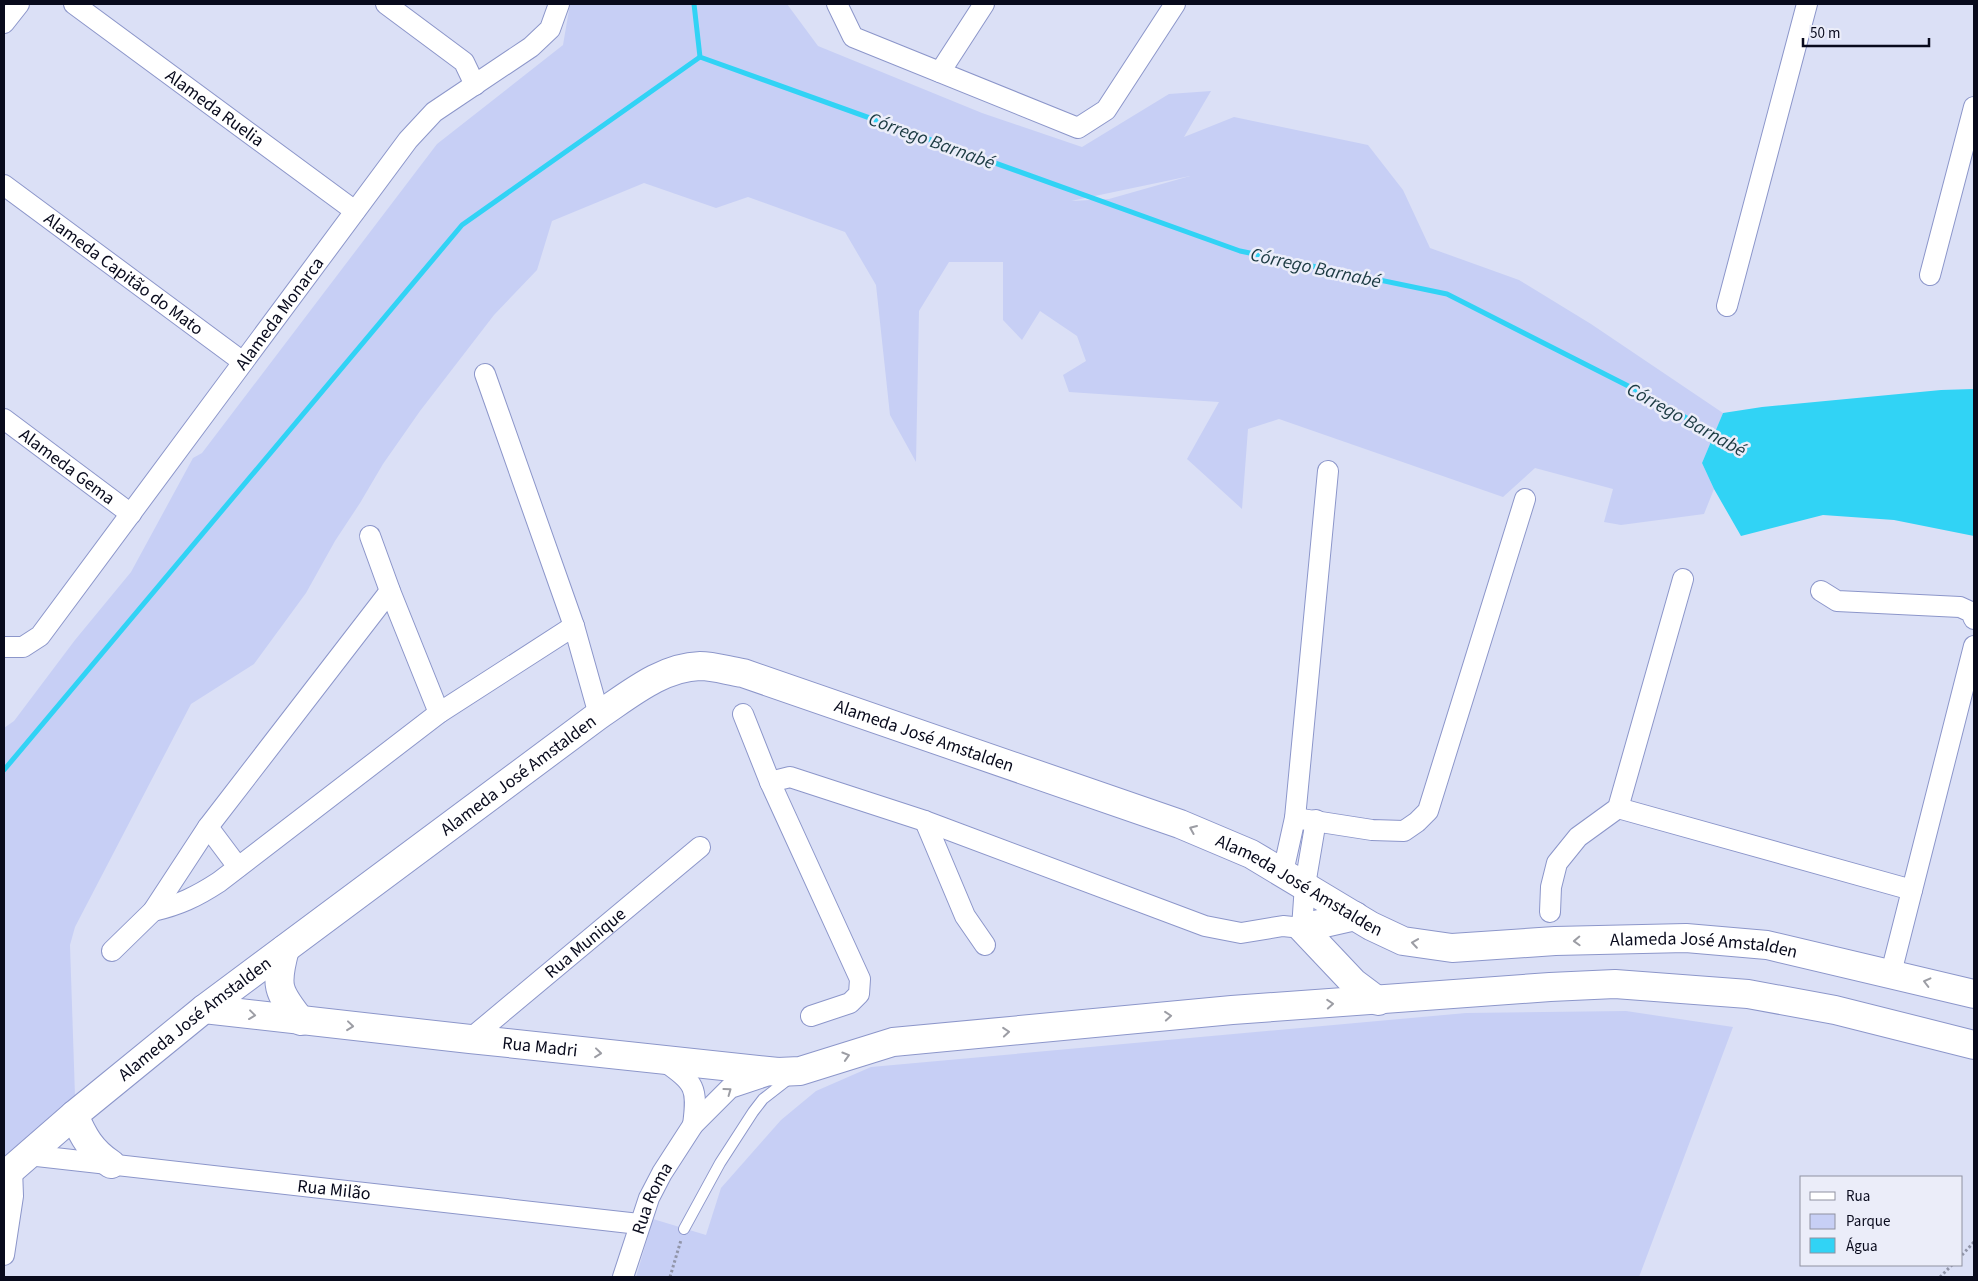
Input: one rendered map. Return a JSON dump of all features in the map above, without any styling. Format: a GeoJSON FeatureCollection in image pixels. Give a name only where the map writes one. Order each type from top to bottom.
{"type":"FeatureCollection","features":[{"type":"Feature","properties":{"kind":"street"},"geometry":{"type":"LineString","coordinates":[[4,23],[19,4]]}},
{"type":"Feature","properties":{"kind":"street","name":"Alameda Ruelia"},"geometry":{"type":"LineString","coordinates":[[74,4],[355,211]]}},
{"type":"Feature","properties":{"kind":"street"},"geometry":{"type":"LineString","coordinates":[[386,4],[464,62],[475,85]]}},
{"type":"Feature","properties":{"kind":"street","name":"Alameda Monarca"},"geometry":{"type":"LineString","coordinates":[[13,647],[40,636],[408,140],[434,112],[531,48],[550,29],[558,4]]}},
{"type":"Feature","properties":{"kind":"street"},"geometry":{"type":"LineString","coordinates":[[838,4],[853,38],[1078,128],[1106,110],[1175,4]]}},
{"type":"Feature","properties":{"kind":"street"},"geometry":{"type":"LineString","coordinates":[[940,72],[984,4]]}},
{"type":"Feature","properties":{"kind":"street"},"geometry":{"type":"LineString","coordinates":[[1727,306],[1807,4]]}},
{"type":"Feature","properties":{"kind":"street"},"geometry":{"type":"LineString","coordinates":[[1930,275],[1974,107]]}},
{"type":"Feature","properties":{"kind":"street","name":"Alameda Capitão do Mato"},"geometry":{"type":"LineString","coordinates":[[4,185],[243,362]]}},
{"type":"Feature","properties":{"kind":"street"},"geometry":{"type":"LineString","coordinates":[[484,374],[574,626],[599,715]]}},
{"type":"Feature","properties":{"kind":"street","name":"Alameda Gema"},"geometry":{"type":"LineString","coordinates":[[4,419],[131,514]]}},
{"type":"Feature","properties":{"kind":"street"},"geometry":{"type":"LineString","coordinates":[[1328,470],[1295,818],[1294,878],[1302,928],[1354,983],[1378,1000]]}},
{"type":"Feature","properties":{"kind":"street"},"geometry":{"type":"LineString","coordinates":[[1295,818],[1372,830],[1404,830],[1418,822],[1428,811],[1525,499]]}},
{"type":"Feature","properties":{"kind":"street"},"geometry":{"type":"LineString","coordinates":[[370,536],[439,713]]}},
{"type":"Feature","properties":{"kind":"street"},"geometry":{"type":"LineString","coordinates":[[1550,912],[1550,887],[1557,863],[1578,838],[1618,808],[1683,579]]}},
{"type":"Feature","properties":{"kind":"street"},"geometry":{"type":"LineString","coordinates":[[112,951],[153,911],[208,826],[390,591]]}},
{"type":"Feature","properties":{"kind":"street"},"geometry":{"type":"LineString","coordinates":[[1821,591],[1837,601],[1960,607],[1971,612],[1974,619]]}},
{"type":"Feature","properties":{"kind":"street"},"geometry":{"type":"LineString","coordinates":[[153,911],[177,905],[196,897],[439,713],[574,626]]}},
{"type":"Feature","properties":{"kind":"street"},"geometry":{"type":"LineString","coordinates":[[1891,973],[1974,646]]}},
{"type":"Feature","properties":{"kind":"street","name":"Alameda José Amstalden"},"geometry":{"type":"LineString","coordinates":[[15,1166],[74,1115],[204,1009],[599,715],[633,692],[669,672],[700,666],[743,673],[1180,824],[1251,854],[1294,878],[1371,926],[1403,941],[1452,948],[1554,941],[1686,938],[1767,945],[1974,994]]}},
{"type":"Feature","properties":{"kind":"street"},"geometry":{"type":"LineString","coordinates":[[743,714],[770,782],[860,979],[859,994],[850,1002],[811,1016]]}},
{"type":"Feature","properties":{"kind":"street"},"geometry":{"type":"LineString","coordinates":[[770,782],[790,777],[926,821],[1205,926],[1241,933],[1283,926],[1302,928],[1355,916]]}},
{"type":"Feature","properties":{"kind":"street"},"geometry":{"type":"LineString","coordinates":[[1618,808],[1912,890]]}},
{"type":"Feature","properties":{"kind":"street"},"geometry":{"type":"LineString","coordinates":[[1294,878],[1316,820]]}},
{"type":"Feature","properties":{"kind":"street"},"geometry":{"type":"LineString","coordinates":[[926,821],[965,916],[985,945]]}},
{"type":"Feature","properties":{"kind":"street"},"geometry":{"type":"LineString","coordinates":[[208,826],[238,867]]}},
{"type":"Feature","properties":{"kind":"street","name":"Rua Munique"},"geometry":{"type":"LineString","coordinates":[[470,1039],[700,847]]}},
{"type":"Feature","properties":{"kind":"street"},"geometry":{"type":"LineString","coordinates":[[285,949],[279,974],[280,992],[301,1021]]}},
{"type":"Feature","properties":{"kind":"street"},"geometry":{"type":"LineString","coordinates":[[789,1071],[893,1042],[1232,1010],[1614,984],[1748,994],[1835,1010],[1974,1045]]}},
{"type":"Feature","properties":{"kind":"street","name":"Rua Madri"},"geometry":{"type":"LineString","coordinates":[[204,1009],[663,1060],[789,1071]]}},
{"type":"Feature","properties":{"kind":"street","name":"Rua Roma"},"geometry":{"type":"LineString","coordinates":[[663,1060],[684,1075],[693,1085],[696,1103],[693,1125]]}},
{"type":"Feature","properties":{"kind":"street","name":"Rua Roma"},"geometry":{"type":"LineString","coordinates":[[624,1277],[639,1224],[649,1198],[662,1173],[693,1125],[730,1088],[789,1071]]}},
{"type":"Feature","properties":{"kind":"street"},"geometry":{"type":"LineString","coordinates":[[74,1115],[89,1145],[98,1156],[111,1164]]}},
{"type":"Feature","properties":{"kind":"street","name":"Rua Milão"},"geometry":{"type":"LineString","coordinates":[[15,1166],[111,1164],[639,1224]]}},
{"type":"Feature","properties":{"kind":"street"},"geometry":{"type":"LineString","coordinates":[[4,1255],[13,1196],[15,1166]]}},
{"type":"Feature","properties":{"kind":"lane"},"geometry":{"type":"LineString","coordinates":[[684,1230],[720,1163],[753,1112],[789,1071]]}},
{"type":"Feature","properties":{"kind":"path"},"geometry":{"type":"LineString","coordinates":[[670,1277],[684,1230]]}},
{"type":"Feature","properties":{"kind":"path"},"geometry":{"type":"LineString","coordinates":[[1963,1254],[1974,1242]]}},
{"type":"Feature","properties":{"kind":"path"},"geometry":{"type":"LineString","coordinates":[[1940,1277],[1951,1266]]}},
{"type":"Feature","properties":{"kind":"green space"},"geometry":{"type":"Polygon","coordinates":[[[570,4],[787,4],[818,46],[982,113],[1082,147],[1169,94],[1211,91],[1184,137],[1234,117],[1368,145],[1403,190],[1430,248],[1519,280],[1591,324],[1723,413],[1702,463],[1714,489],[1704,514],[1621,525],[1604,522],[1613,489],[1535,468],[1503,497],[1279,419],[1248,429],[1242,509],[1187,459],[1219,402],[1069,392],[1063,375],[1086,361],[1077,336],[1040,311],[1022,340],[1003,320],[1003,262],[949,262],[919,311],[916,462],[890,415],[876,285],[845,232],[748,197],[716,208],[644,183],[552,221],[537,270],[494,315],[420,411],[383,464],[335,541],[306,593],[254,664],[191,704],[75,927],[70,945],[75,1096],[4,1178],[4,728],[14,721],[75,640],[131,572],[193,458],[202,453],[437,144],[563,45],[570,4]],[[1190,176],[1071,201],[1109,199],[1190,176]]]}},
{"type":"Feature","properties":{"kind":"green space"},"geometry":{"type":"Polygon","coordinates":[[[1626,1011],[1733,1027],[1639,1277],[636,1277],[653,1219],[706,1235],[721,1188],[781,1120],[816,1091],[871,1067],[1466,1013],[1626,1011]]]}},
{"type":"Feature","properties":{"kind":"water"},"geometry":{"type":"Polygon","coordinates":[[[1974,389],[1974,536],[1894,520],[1823,515],[1741,536],[1714,489],[1702,463],[1723,413],[1762,407],[1941,390],[1974,389]]]}},
{"type":"Feature","properties":{"kind":"waterway","name":"Córrego Barnabé"},"geometry":{"type":"LineString","coordinates":[[694,4],[700,57],[1240,251],[1447,294],[1644,394],[1720,437]]}},
{"type":"Feature","properties":{"kind":"waterway"},"geometry":{"type":"LineString","coordinates":[[4,770],[462,225],[700,57]]}}]}
